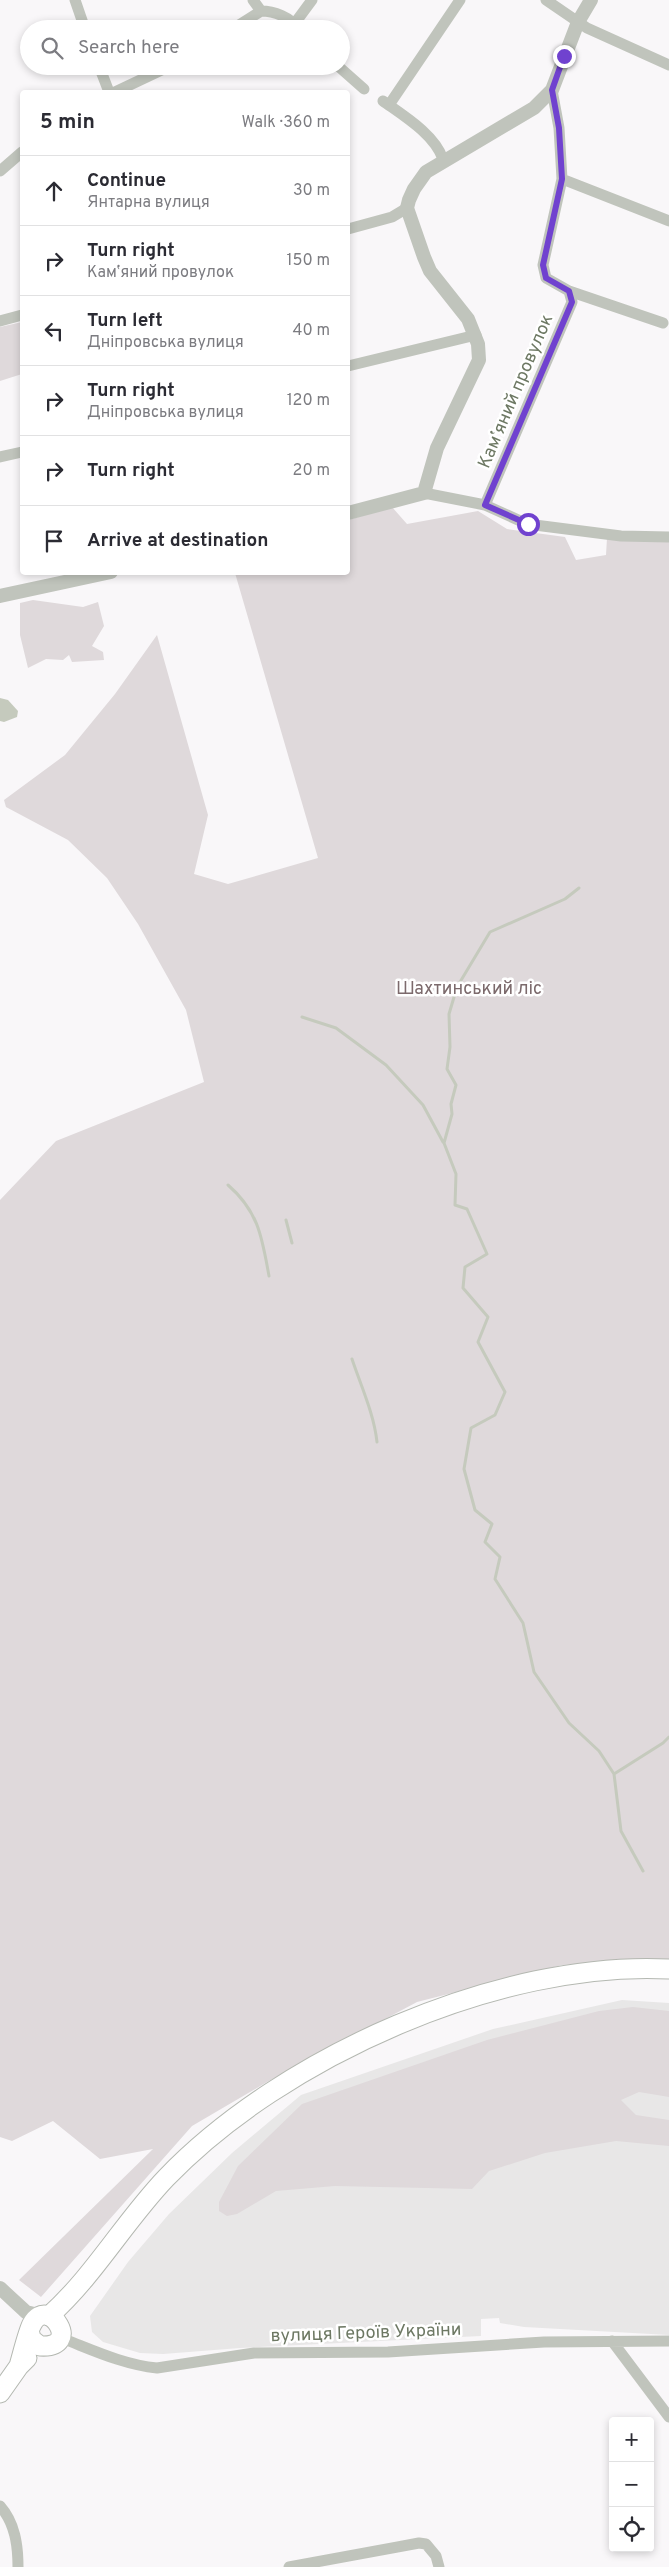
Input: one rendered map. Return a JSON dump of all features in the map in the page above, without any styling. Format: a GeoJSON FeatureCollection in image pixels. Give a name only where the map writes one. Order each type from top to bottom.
{"type":"FeatureCollection","features":[{"type":"Feature","properties":{"kind":"highway"},"geometry":{"type":"LineString","coordinates":[[0,2393],[46,2328],[132,2216],[167,2178],[223,2128],[271,2092],[310,2068],[415,2018],[507,1989],[536,1982],[599,1972],[669,1969]]}},
{"type":"Feature","properties":{"kind":"street"},"geometry":{"type":"LineString","coordinates":[[74,0],[82,20]]}},
{"type":"Feature","properties":{"kind":"street"},"geometry":{"type":"LineString","coordinates":[[253,0],[261,11],[276,14],[286,20]]}},
{"type":"Feature","properties":{"kind":"street"},"geometry":{"type":"LineString","coordinates":[[300,20],[312,0]]}},
{"type":"Feature","properties":{"kind":"street"},"geometry":{"type":"LineString","coordinates":[[443,159],[440,150],[428,137],[386,103],[460,0]]}},
{"type":"Feature","properties":{"kind":"street"},"geometry":{"type":"LineString","coordinates":[[546,0],[578,22],[669,65]]}},
{"type":"Feature","properties":{"kind":"street"},"geometry":{"type":"LineString","coordinates":[[350,228],[392,217],[407,208],[414,189],[426,172],[443,159],[534,108],[552,90],[578,22],[591,0]]}},
{"type":"Feature","properties":{"kind":"street"},"geometry":{"type":"LineString","coordinates":[[248,20],[261,11]]}},
{"type":"Feature","properties":{"kind":"street"},"geometry":{"type":"LineString","coordinates":[[102,75],[108,90]]}},
{"type":"Feature","properties":{"kind":"street"},"geometry":{"type":"LineString","coordinates":[[119,90],[151,75]]}},
{"type":"Feature","properties":{"kind":"street"},"geometry":{"type":"LineString","coordinates":[[348,75],[364,89]]}},
{"type":"Feature","properties":{"kind":"street"},"geometry":{"type":"LineString","coordinates":[[552,90],[559,128],[562,179],[543,265],[546,278],[569,291],[663,323]]}},
{"type":"Feature","properties":{"kind":"street"},"geometry":{"type":"LineString","coordinates":[[0,171],[20,154]]}},
{"type":"Feature","properties":{"kind":"street"},"geometry":{"type":"LineString","coordinates":[[562,179],[669,221]]}},
{"type":"Feature","properties":{"kind":"street"},"geometry":{"type":"LineString","coordinates":[[407,208],[430,271],[468,319],[476,335],[480,351],[479,360],[436,448],[424,493]]}},
{"type":"Feature","properties":{"kind":"street","name":"Камʼяний провулок"},"geometry":{"type":"LineString","coordinates":[[485,505],[572,302],[569,291]]}},
{"type":"Feature","properties":{"kind":"street"},"geometry":{"type":"LineString","coordinates":[[0,321],[20,316]]}},
{"type":"Feature","properties":{"kind":"street"},"geometry":{"type":"LineString","coordinates":[[350,366],[476,335]]}},
{"type":"Feature","properties":{"kind":"street"},"geometry":{"type":"LineString","coordinates":[[0,457],[20,452]]}},
{"type":"Feature","properties":{"kind":"street"},"geometry":{"type":"LineString","coordinates":[[350,512],[424,493],[485,505],[534,525],[621,536],[669,537]]}},
{"type":"Feature","properties":{"kind":"street"},"geometry":{"type":"LineString","coordinates":[[0,596],[97,575]]}},
{"type":"Feature","properties":{"kind":"street"},"geometry":{"type":"LineString","coordinates":[[0,2288],[46,2328]]}},
{"type":"Feature","properties":{"kind":"street","name":"вулиця Героїв України"},"geometry":{"type":"LineString","coordinates":[[46,2328],[126,2362],[157,2368],[254,2353],[388,2352],[511,2343],[669,2341]]}},
{"type":"Feature","properties":{"kind":"street"},"geometry":{"type":"LineString","coordinates":[[612,2341],[669,2417]]}},
{"type":"Feature","properties":{"kind":"street"},"geometry":{"type":"LineString","coordinates":[[0,2506],[8,2515],[12,2526],[18,2567]]}},
{"type":"Feature","properties":{"kind":"street"},"geometry":{"type":"LineString","coordinates":[[289,2567],[419,2543],[426,2544],[436,2556],[439,2567]]}},
{"type":"Feature","properties":{"kind":"shaded area"},"geometry":{"type":"Polygon","coordinates":[[[0,698],[8,700],[18,711],[17,717],[4,722],[0,721],[0,698]]]}},
{"type":"Feature","properties":{"kind":"shaded area"},"geometry":{"type":"Polygon","coordinates":[[[622,2000],[669,2003],[669,2335],[524,2327],[500,2323],[499,2318],[481,2319],[481,2336],[240,2348],[163,2354],[140,2353],[103,2342],[92,2332],[90,2316],[128,2262],[169,2214],[232,2153],[301,2095],[493,2029],[622,2000]]]}},
{"type":"Feature","properties":{"kind":"green space"},"geometry":{"type":"Polygon","coordinates":[[[20,322],[20,375],[0,381],[0,327],[20,322]]]}},
{"type":"Feature","properties":{"kind":"green space","name":"Шахтинський ліс"},"geometry":{"type":"Polygon","coordinates":[[[392,507],[407,524],[478,511],[507,529],[565,537],[576,560],[606,555],[607,538],[669,542],[669,1959],[562,1965],[417,2002],[267,2082],[192,2126],[41,2297],[19,2280],[153,2149],[100,2159],[53,2121],[12,2141],[0,2137],[0,1200],[56,1141],[204,1082],[186,1010],[138,924],[107,878],[68,840],[6,807],[4,800],[65,755],[115,694],[157,635],[208,815],[194,874],[228,884],[318,858],[236,575],[350,575],[350,519],[392,507]]]}},
{"type":"Feature","properties":{"kind":"green space"},"geometry":{"type":"Polygon","coordinates":[[[33,600],[83,607],[98,602],[104,626],[92,646],[103,652],[104,660],[72,662],[69,655],[63,660],[46,659],[28,668],[20,635],[20,603],[33,600]]]}},
{"type":"Feature","properties":{"kind":"green space"},"geometry":{"type":"Polygon","coordinates":[[[633,2007],[669,2011],[669,2097],[639,2092],[621,2100],[636,2115],[669,2120],[669,2146],[616,2141],[545,2153],[489,2171],[472,2189],[335,2186],[276,2191],[237,2214],[227,2216],[219,2211],[219,2202],[238,2166],[302,2104],[487,2040],[599,2011],[633,2007]]]}},
{"type":"Feature","properties":{"kind":"waterway"},"geometry":{"type":"LineString","coordinates":[[579,888],[565,899],[490,932],[457,987],[449,1014],[450,1047],[447,1069],[456,1085],[451,1104],[452,1114],[444,1143],[456,1174],[455,1205],[467,1209],[487,1254],[465,1267],[463,1288],[488,1317],[478,1342],[505,1392],[495,1415],[471,1428],[464,1469],[475,1510],[492,1524],[485,1542],[500,1557],[495,1579],[523,1623],[534,1672],[569,1723],[599,1751],[614,1774],[621,1831],[643,1871]]}},
{"type":"Feature","properties":{"kind":"waterway"},"geometry":{"type":"LineString","coordinates":[[302,1017],[336,1028],[386,1065],[423,1105],[443,1142]]}},
{"type":"Feature","properties":{"kind":"waterway"},"geometry":{"type":"LineString","coordinates":[[228,1185],[247,1205],[253,1216],[261,1238],[269,1276]]}},
{"type":"Feature","properties":{"kind":"waterway"},"geometry":{"type":"LineString","coordinates":[[286,1220],[292,1243]]}},
{"type":"Feature","properties":{"kind":"waterway"},"geometry":{"type":"LineString","coordinates":[[352,1359],[370,1411],[377,1442]]}},
{"type":"Feature","properties":{"kind":"waterway"},"geometry":{"type":"LineString","coordinates":[[614,1774],[663,1743],[669,1737]]}},
{"type":"Feature","properties":{"kind":"route"},"geometry":{"type":"LineString","coordinates":[[528,524],[485,505],[572,302],[569,291],[546,278],[543,265],[562,179],[559,128],[552,90],[564,56]]}}]}
